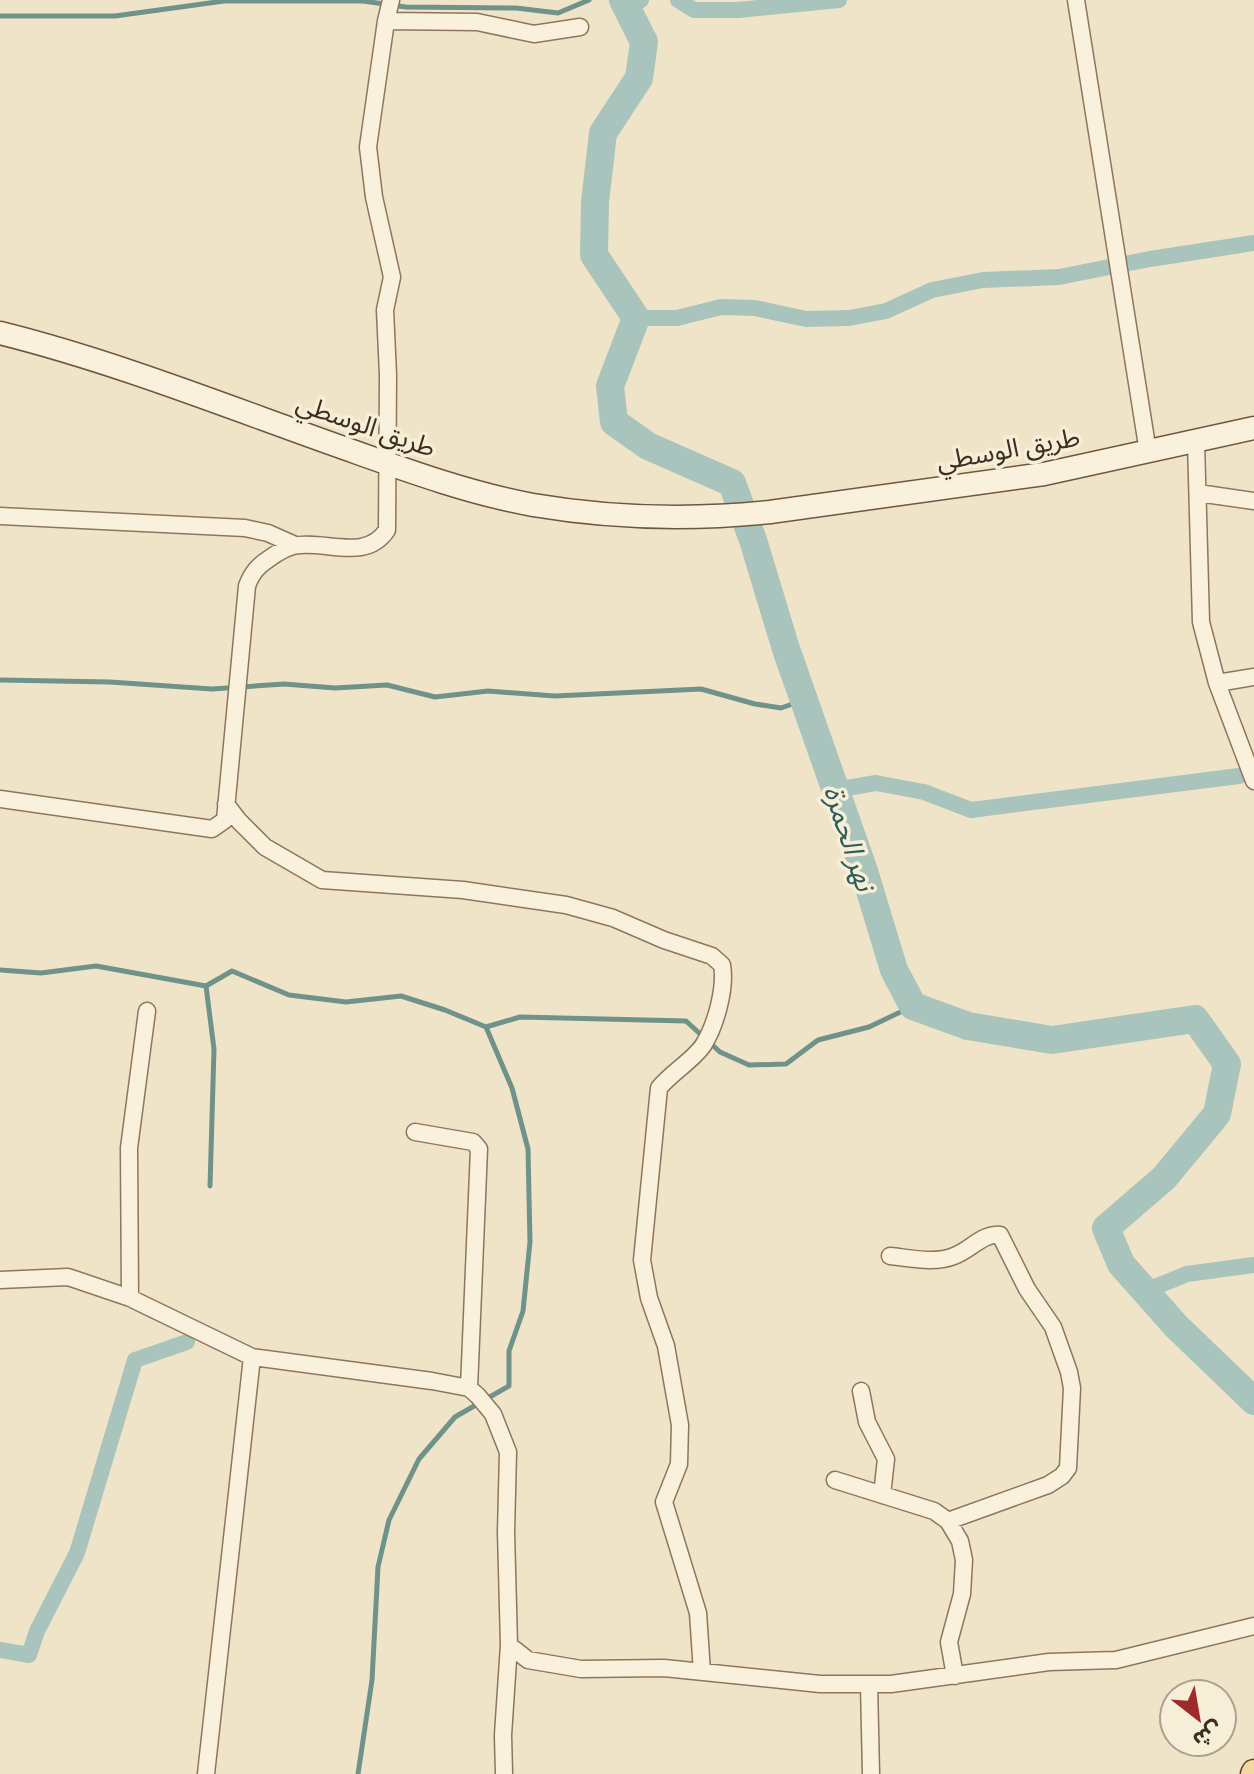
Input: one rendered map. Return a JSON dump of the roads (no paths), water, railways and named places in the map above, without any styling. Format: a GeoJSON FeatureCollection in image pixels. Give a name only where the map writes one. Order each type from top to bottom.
{"type":"FeatureCollection","features":[{"type":"Feature","properties":{"kind":"main road","name":"طريق الوسطي"},"geometry":{"type":"LineString","coordinates":[[0,333],[151,379],[459,486],[533,505],[624,514],[724,517],[770,512],[1029,476],[1254,428]]}},
{"type":"Feature","properties":{"kind":"street"},"geometry":{"type":"LineString","coordinates":[[0,516],[245,528],[268,533],[295,545],[361,548],[381,539],[387,530],[385,310],[392,277],[374,197],[368,147],[391,0]]}},
{"type":"Feature","properties":{"kind":"street"},"geometry":{"type":"LineString","coordinates":[[1076,0],[1148,452]]}},
{"type":"Feature","properties":{"kind":"street"},"geometry":{"type":"LineString","coordinates":[[386,21],[477,22],[534,34],[580,27]]}},
{"type":"Feature","properties":{"kind":"street"},"geometry":{"type":"LineString","coordinates":[[1196,442],[1201,622],[1217,683],[1254,781]]}},
{"type":"Feature","properties":{"kind":"street"},"geometry":{"type":"LineString","coordinates":[[1198,493],[1254,501]]}},
{"type":"Feature","properties":{"kind":"street"},"geometry":{"type":"LineString","coordinates":[[0,799],[212,829],[225,820],[247,586],[251,575],[266,560],[295,545]]}},
{"type":"Feature","properties":{"kind":"street"},"geometry":{"type":"LineString","coordinates":[[1217,683],[1254,677]]}},
{"type":"Feature","properties":{"kind":"street"},"geometry":{"type":"LineString","coordinates":[[226,804],[265,847],[322,880],[463,890],[566,905],[613,918],[719,961],[723,969],[719,1003],[704,1044],[659,1088],[642,1260],[649,1298],[666,1346],[680,1425],[679,1464],[664,1502],[698,1613],[702,1672]]}},
{"type":"Feature","properties":{"kind":"street"},"geometry":{"type":"LineString","coordinates":[[130,1298],[129,1148],[147,1011]]}},
{"type":"Feature","properties":{"kind":"street"},"geometry":{"type":"LineString","coordinates":[[415,1132],[473,1142],[479,1149],[474,1392]]}},
{"type":"Feature","properties":{"kind":"street"},"geometry":{"type":"LineString","coordinates":[[890,1256],[945,1259],[965,1251],[982,1239],[1000,1235],[1027,1289],[1053,1327],[1069,1372],[1072,1388],[1069,1454],[1068,1468],[1062,1476],[1048,1485],[948,1521]]}},
{"type":"Feature","properties":{"kind":"street"},"geometry":{"type":"LineString","coordinates":[[0,1280],[68,1277],[130,1298],[252,1357],[432,1381],[474,1392],[493,1414],[508,1452],[506,1532],[509,1645],[503,1735],[504,1774]]}},
{"type":"Feature","properties":{"kind":"street"},"geometry":{"type":"LineString","coordinates":[[206,1774],[252,1357]]}},
{"type":"Feature","properties":{"kind":"street"},"geometry":{"type":"LineString","coordinates":[[861,1391],[867,1422],[886,1459],[882,1495]]}},
{"type":"Feature","properties":{"kind":"street"},"geometry":{"type":"LineString","coordinates":[[835,1480],[934,1511],[948,1521],[960,1541],[964,1560],[962,1594],[949,1642],[955,1676]]}},
{"type":"Feature","properties":{"kind":"street"},"geometry":{"type":"LineString","coordinates":[[509,1645],[528,1660],[581,1669],[664,1668],[820,1684],[869,1684],[955,1676],[1049,1662],[1116,1660],[1254,1626]]}},
{"type":"Feature","properties":{"kind":"street"},"geometry":{"type":"LineString","coordinates":[[869,1684],[871,1774]]}},
{"type":"Feature","properties":{"kind":"waterway"},"geometry":{"type":"LineString","coordinates":[[0,16],[115,16],[224,1],[363,1],[406,7],[516,8],[558,13],[589,0]]}},
{"type":"Feature","properties":{"kind":"waterway","name":"نهر الحمرة"},"geometry":{"type":"LineString","coordinates":[[623,0],[644,42],[639,78],[603,133],[595,202],[594,255],[636,318],[610,386],[614,422],[648,446],[732,483],[864,871],[894,970],[913,1006],[968,1026],[1052,1040],[1195,1019],[1227,1064],[1217,1114],[1164,1178],[1106,1228],[1121,1264],[1176,1326],[1254,1401]]}},
{"type":"Feature","properties":{"kind":"waterway"},"geometry":{"type":"LineString","coordinates":[[627,8],[641,0]]}},
{"type":"Feature","properties":{"kind":"waterway"},"geometry":{"type":"LineString","coordinates":[[678,0],[694,10],[738,10],[839,0]]}},
{"type":"Feature","properties":{"kind":"waterway"},"geometry":{"type":"LineString","coordinates":[[636,318],[677,318],[721,307],[755,308],[806,319],[849,318],[886,311],[932,290],[983,280],[1059,277],[1254,243]]}},
{"type":"Feature","properties":{"kind":"waterway"},"geometry":{"type":"LineString","coordinates":[[0,680],[110,682],[212,689],[284,684],[335,688],[387,685],[435,697],[488,691],[555,696],[701,689],[781,708],[804,700]]}},
{"type":"Feature","properties":{"kind":"waterway"},"geometry":{"type":"LineString","coordinates":[[835,790],[876,783],[924,792],[971,810],[1239,776]]}},
{"type":"Feature","properties":{"kind":"waterway"},"geometry":{"type":"LineString","coordinates":[[0,970],[41,973],[96,966],[206,986],[232,971],[289,995],[346,1002],[401,996],[486,1027],[520,1017],[686,1021],[720,1052],[749,1065],[786,1064],[818,1040],[869,1027],[913,1006]]}},
{"type":"Feature","properties":{"kind":"waterway"},"geometry":{"type":"LineString","coordinates":[[206,986],[214,1049],[210,1186]]}},
{"type":"Feature","properties":{"kind":"waterway"},"geometry":{"type":"LineString","coordinates":[[358,1774],[372,1680],[378,1567],[389,1520],[419,1459],[455,1417],[509,1386],[509,1351],[523,1311],[530,1242],[528,1149],[512,1088],[486,1027]]}},
{"type":"Feature","properties":{"kind":"waterway"},"geometry":{"type":"LineString","coordinates":[[1145,1291],[1187,1274],[1254,1265]]}},
{"type":"Feature","properties":{"kind":"waterway"},"geometry":{"type":"LineString","coordinates":[[0,1650],[29,1655],[37,1631],[77,1553],[135,1360],[187,1342]]}}]}
